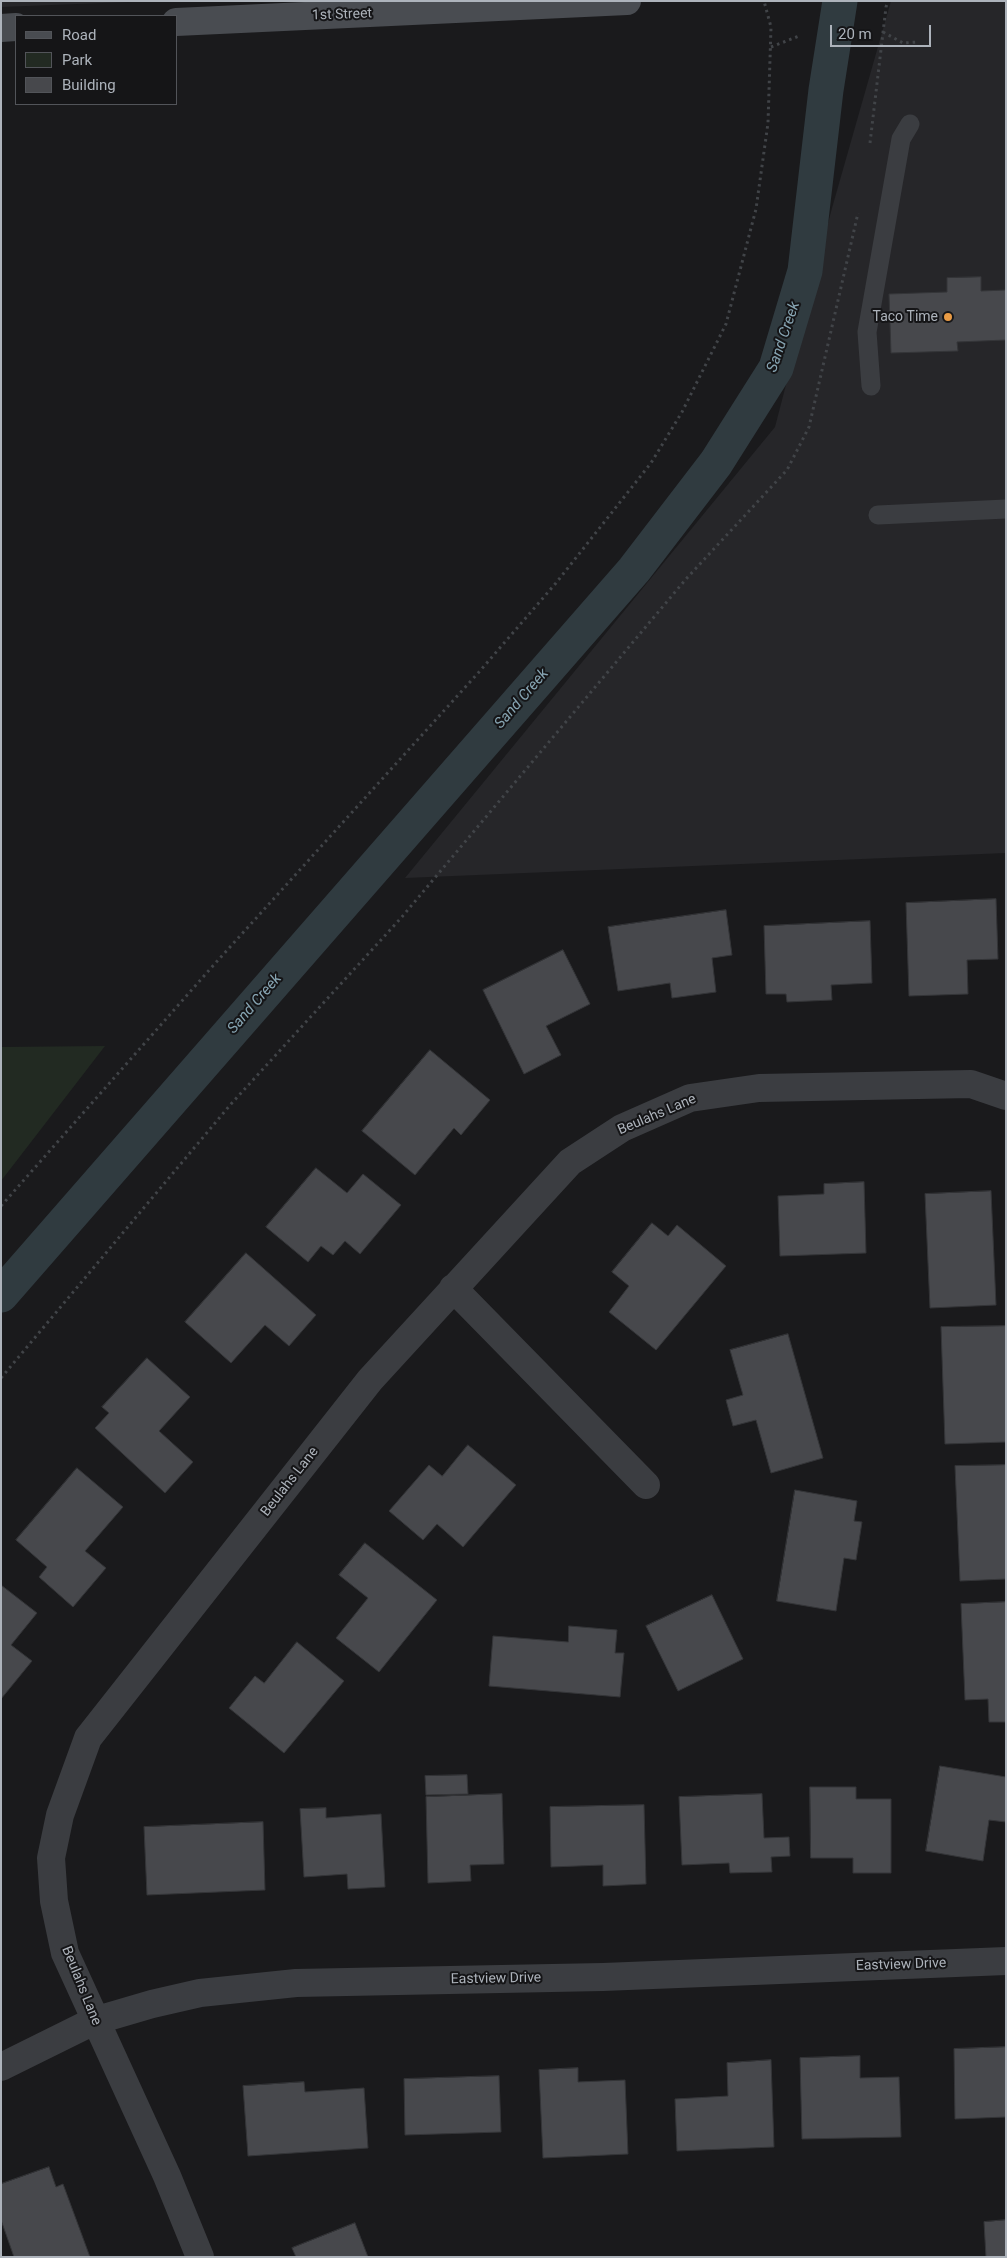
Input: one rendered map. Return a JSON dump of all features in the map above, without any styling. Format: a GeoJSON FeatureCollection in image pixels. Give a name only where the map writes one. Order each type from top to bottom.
{"type":"FeatureCollection","features":[{"type":"Feature","properties":{"kind":"main road","name":"1st Street"},"geometry":{"type":"LineString","coordinates":[[178,22],[627,1]]}},
{"type":"Feature","properties":{"kind":"main road"},"geometry":{"type":"LineString","coordinates":[[1,28],[15,27]]}},
{"type":"Feature","properties":{"kind":"street","name":"Beulahs Lane"},"geometry":{"type":"LineString","coordinates":[[200,2257],[167,2176],[94,2021],[65,1952],[54,1901],[51,1858],[60,1815],[88,1738],[370,1380],[570,1162],[622,1128],[690,1098],[759,1088],[971,1084],[1006,1096]]}},
{"type":"Feature","properties":{"kind":"street"},"geometry":{"type":"LineString","coordinates":[[453,1288],[646,1485]]}},
{"type":"Feature","properties":{"kind":"street","name":"Eastview Drive"},"geometry":{"type":"LineString","coordinates":[[1,2067],[94,2021],[152,2004],[200,1993],[296,1982],[603,1976],[1006,1961]]}},
{"type":"Feature","properties":{"kind":"lane"},"geometry":{"type":"LineString","coordinates":[[871,386],[867,332],[901,139],[910,124]]}},
{"type":"Feature","properties":{"kind":"lane"},"geometry":{"type":"LineString","coordinates":[[878,515],[1006,509]]}},
{"type":"Feature","properties":{"kind":"path"},"geometry":{"type":"LineString","coordinates":[[1,1206],[210,968],[479,672],[556,583],[651,463],[682,412],[726,324],[756,209],[768,123],[771,47],[771,27],[764,1]]}},
{"type":"Feature","properties":{"kind":"path"},"geometry":{"type":"LineString","coordinates":[[870,145],[888,1]]}},
{"type":"Feature","properties":{"kind":"path"},"geometry":{"type":"LineString","coordinates":[[883,32],[903,43],[918,42]]}},
{"type":"Feature","properties":{"kind":"path"},"geometry":{"type":"LineString","coordinates":[[771,47],[799,36]]}},
{"type":"Feature","properties":{"kind":"path"},"geometry":{"type":"LineString","coordinates":[[1,1378],[231,1104],[401,918],[686,580],[787,470],[810,427],[858,212]]}},
{"type":"Feature","properties":{"kind":"shaded area"},"geometry":{"type":"Polygon","coordinates":[[[1,1],[154,1],[1,7],[1,1]]]}},
{"type":"Feature","properties":{"kind":"shaded area"},"geometry":{"type":"Polygon","coordinates":[[[891,1],[1006,1],[1006,853],[405,878],[775,427],[832,208],[891,1]]]}},
{"type":"Feature","properties":{"kind":"green space"},"geometry":{"type":"Polygon","coordinates":[[[105,1046],[1,1181],[1,1047],[105,1046]]]}},
{"type":"Feature","properties":{"kind":"building","name":"Taco Time"},"geometry":{"type":"Polygon","coordinates":[[[981,277],[981,291],[1006,290],[1006,340],[957,342],[958,351],[891,353],[889,294],[947,292],[947,278],[981,277]]]}},
{"type":"Feature","properties":{"kind":"building"},"geometry":{"type":"Polygon","coordinates":[[[996,899],[998,959],[967,960],[968,994],[909,996],[906,903],[996,899]]]}},
{"type":"Feature","properties":{"kind":"building"},"geometry":{"type":"Polygon","coordinates":[[[726,910],[732,955],[712,958],[716,992],[672,998],[670,983],[618,991],[608,927],[726,910]]]}},
{"type":"Feature","properties":{"kind":"building"},"geometry":{"type":"Polygon","coordinates":[[[870,921],[872,983],[831,985],[832,1000],[787,1002],[786,994],[766,994],[764,926],[870,921]]]}},
{"type":"Feature","properties":{"kind":"building"},"geometry":{"type":"Polygon","coordinates":[[[563,950],[590,1004],[546,1026],[561,1055],[524,1074],[483,990],[563,950]]]}},
{"type":"Feature","properties":{"kind":"building"},"geometry":{"type":"Polygon","coordinates":[[[430,1050],[490,1100],[461,1135],[454,1128],[415,1175],[362,1131],[430,1050]]]}},
{"type":"Feature","properties":{"kind":"building"},"geometry":{"type":"Polygon","coordinates":[[[316,1168],[347,1193],[363,1174],[401,1205],[360,1254],[345,1241],[333,1255],[321,1246],[308,1262],[266,1227],[316,1168]]]}},
{"type":"Feature","properties":{"kind":"building"},"geometry":{"type":"Polygon","coordinates":[[[864,1182],[866,1253],[780,1256],[778,1196],[824,1194],[824,1184],[864,1182]]]}},
{"type":"Feature","properties":{"kind":"building"},"geometry":{"type":"Polygon","coordinates":[[[991,1191],[996,1305],[930,1308],[925,1194],[991,1191]]]}},
{"type":"Feature","properties":{"kind":"building"},"geometry":{"type":"Polygon","coordinates":[[[652,1223],[668,1236],[677,1225],[726,1266],[656,1350],[609,1312],[629,1286],[612,1272],[652,1223]]]}},
{"type":"Feature","properties":{"kind":"building"},"geometry":{"type":"Polygon","coordinates":[[[246,1253],[316,1315],[289,1346],[265,1325],[231,1363],[185,1322],[246,1253]]]}},
{"type":"Feature","properties":{"kind":"building"},"geometry":{"type":"Polygon","coordinates":[[[1006,1326],[1006,1442],[945,1444],[941,1327],[1006,1326]]]}},
{"type":"Feature","properties":{"kind":"building"},"geometry":{"type":"Polygon","coordinates":[[[788,1334],[823,1458],[771,1473],[756,1420],[733,1426],[726,1400],[743,1395],[730,1350],[788,1334]]]}},
{"type":"Feature","properties":{"kind":"building"},"geometry":{"type":"Polygon","coordinates":[[[147,1358],[190,1397],[159,1431],[193,1462],[165,1493],[95,1428],[109,1413],[102,1407],[147,1358]]]}},
{"type":"Feature","properties":{"kind":"building"},"geometry":{"type":"Polygon","coordinates":[[[468,1445],[516,1485],[463,1547],[437,1524],[423,1540],[389,1511],[429,1465],[442,1476],[468,1445]]]}},
{"type":"Feature","properties":{"kind":"building"},"geometry":{"type":"Polygon","coordinates":[[[1006,1465],[1006,1579],[960,1581],[955,1466],[1006,1465]]]}},
{"type":"Feature","properties":{"kind":"building"},"geometry":{"type":"Polygon","coordinates":[[[77,1468],[123,1507],[85,1551],[106,1568],[73,1607],[39,1577],[47,1567],[16,1540],[77,1468]]]}},
{"type":"Feature","properties":{"kind":"building"},"geometry":{"type":"Polygon","coordinates":[[[795,1490],[857,1501],[854,1521],[862,1522],[856,1560],[844,1558],[836,1611],[777,1601],[795,1490]]]}},
{"type":"Feature","properties":{"kind":"building"},"geometry":{"type":"Polygon","coordinates":[[[365,1543],[437,1600],[379,1672],[336,1638],[368,1598],[339,1575],[365,1543]]]}},
{"type":"Feature","properties":{"kind":"building"},"geometry":{"type":"Polygon","coordinates":[[[1,1585],[37,1613],[11,1645],[32,1661],[1,1699],[1,1585]]]}},
{"type":"Feature","properties":{"kind":"building"},"geometry":{"type":"Polygon","coordinates":[[[712,1595],[743,1659],[678,1691],[646,1626],[712,1595]]]}},
{"type":"Feature","properties":{"kind":"building"},"geometry":{"type":"Polygon","coordinates":[[[1006,1602],[1006,1722],[989,1722],[988,1699],[965,1700],[961,1604],[1006,1602]]]}},
{"type":"Feature","properties":{"kind":"building"},"geometry":{"type":"Polygon","coordinates":[[[569,1626],[617,1630],[615,1653],[624,1653],[620,1697],[489,1686],[493,1636],[568,1642],[569,1626]]]}},
{"type":"Feature","properties":{"kind":"building"},"geometry":{"type":"Polygon","coordinates":[[[297,1642],[344,1681],[284,1753],[229,1708],[255,1676],[264,1683],[297,1642]]]}},
{"type":"Feature","properties":{"kind":"building"},"geometry":{"type":"Polygon","coordinates":[[[940,1766],[1006,1777],[1006,1822],[989,1820],[983,1861],[926,1851],[940,1766]]]}},
{"type":"Feature","properties":{"kind":"building"},"geometry":{"type":"Polygon","coordinates":[[[467,1775],[468,1794],[426,1795],[425,1776],[467,1775]]]}},
{"type":"Feature","properties":{"kind":"building"},"geometry":{"type":"Polygon","coordinates":[[[810,1787],[856,1787],[856,1799],[891,1799],[891,1873],[853,1873],[853,1858],[811,1858],[810,1787]]]}},
{"type":"Feature","properties":{"kind":"building"},"geometry":{"type":"Polygon","coordinates":[[[502,1794],[504,1864],[470,1865],[471,1881],[428,1883],[426,1797],[502,1794]]]}},
{"type":"Feature","properties":{"kind":"building"},"geometry":{"type":"Polygon","coordinates":[[[762,1794],[764,1838],[789,1837],[790,1856],[771,1857],[772,1872],[730,1873],[729,1863],[682,1865],[679,1797],[762,1794]]]}},
{"type":"Feature","properties":{"kind":"building"},"geometry":{"type":"Polygon","coordinates":[[[644,1805],[646,1884],[603,1886],[603,1865],[551,1867],[550,1807],[644,1805]]]}},
{"type":"Feature","properties":{"kind":"building"},"geometry":{"type":"Polygon","coordinates":[[[326,1808],[326,1818],[381,1814],[385,1887],[348,1889],[347,1874],[304,1877],[300,1809],[326,1808]]]}},
{"type":"Feature","properties":{"kind":"building"},"geometry":{"type":"Polygon","coordinates":[[[263,1822],[265,1890],[147,1895],[144,1827],[263,1822]]]}},
{"type":"Feature","properties":{"kind":"building"},"geometry":{"type":"Polygon","coordinates":[[[1006,2047],[1006,2117],[955,2119],[954,2049],[1006,2047]]]}},
{"type":"Feature","properties":{"kind":"building"},"geometry":{"type":"Polygon","coordinates":[[[860,2056],[860,2078],[899,2077],[901,2137],[802,2139],[800,2058],[860,2056]]]}},
{"type":"Feature","properties":{"kind":"building"},"geometry":{"type":"Polygon","coordinates":[[[771,2060],[774,2147],[677,2151],[675,2099],[728,2096],[727,2063],[771,2060]]]}},
{"type":"Feature","properties":{"kind":"building"},"geometry":{"type":"Polygon","coordinates":[[[578,2068],[578,2082],[625,2080],[628,2154],[543,2158],[539,2070],[578,2068]]]}},
{"type":"Feature","properties":{"kind":"building"},"geometry":{"type":"Polygon","coordinates":[[[499,2076],[501,2132],[405,2135],[404,2079],[499,2076]]]}},
{"type":"Feature","properties":{"kind":"building"},"geometry":{"type":"Polygon","coordinates":[[[304,2082],[305,2092],[364,2088],[368,2148],[248,2156],[243,2086],[304,2082]]]}},
{"type":"Feature","properties":{"kind":"building"},"geometry":{"type":"Polygon","coordinates":[[[49,2167],[56,2187],[63,2184],[90,2257],[14,2257],[1,2220],[1,2184],[49,2167]]]}},
{"type":"Feature","properties":{"kind":"building"},"geometry":{"type":"Polygon","coordinates":[[[1006,2220],[1006,2257],[986,2257],[984,2222],[1006,2220]]]}},
{"type":"Feature","properties":{"kind":"building"},"geometry":{"type":"Polygon","coordinates":[[[355,2223],[368,2257],[296,2257],[292,2248],[355,2223]]]}},
{"type":"Feature","properties":{"kind":"waterway","name":"Sand Creek"},"geometry":{"type":"LineString","coordinates":[[1,1295],[634,570],[716,463],[776,368],[805,271],[826,90],[840,1]]}},
{"type":"Feature","properties":{"kind":"place","name":"Taco Time"},"geometry":{"type":"Point","coordinates":[948,317]}}]}
